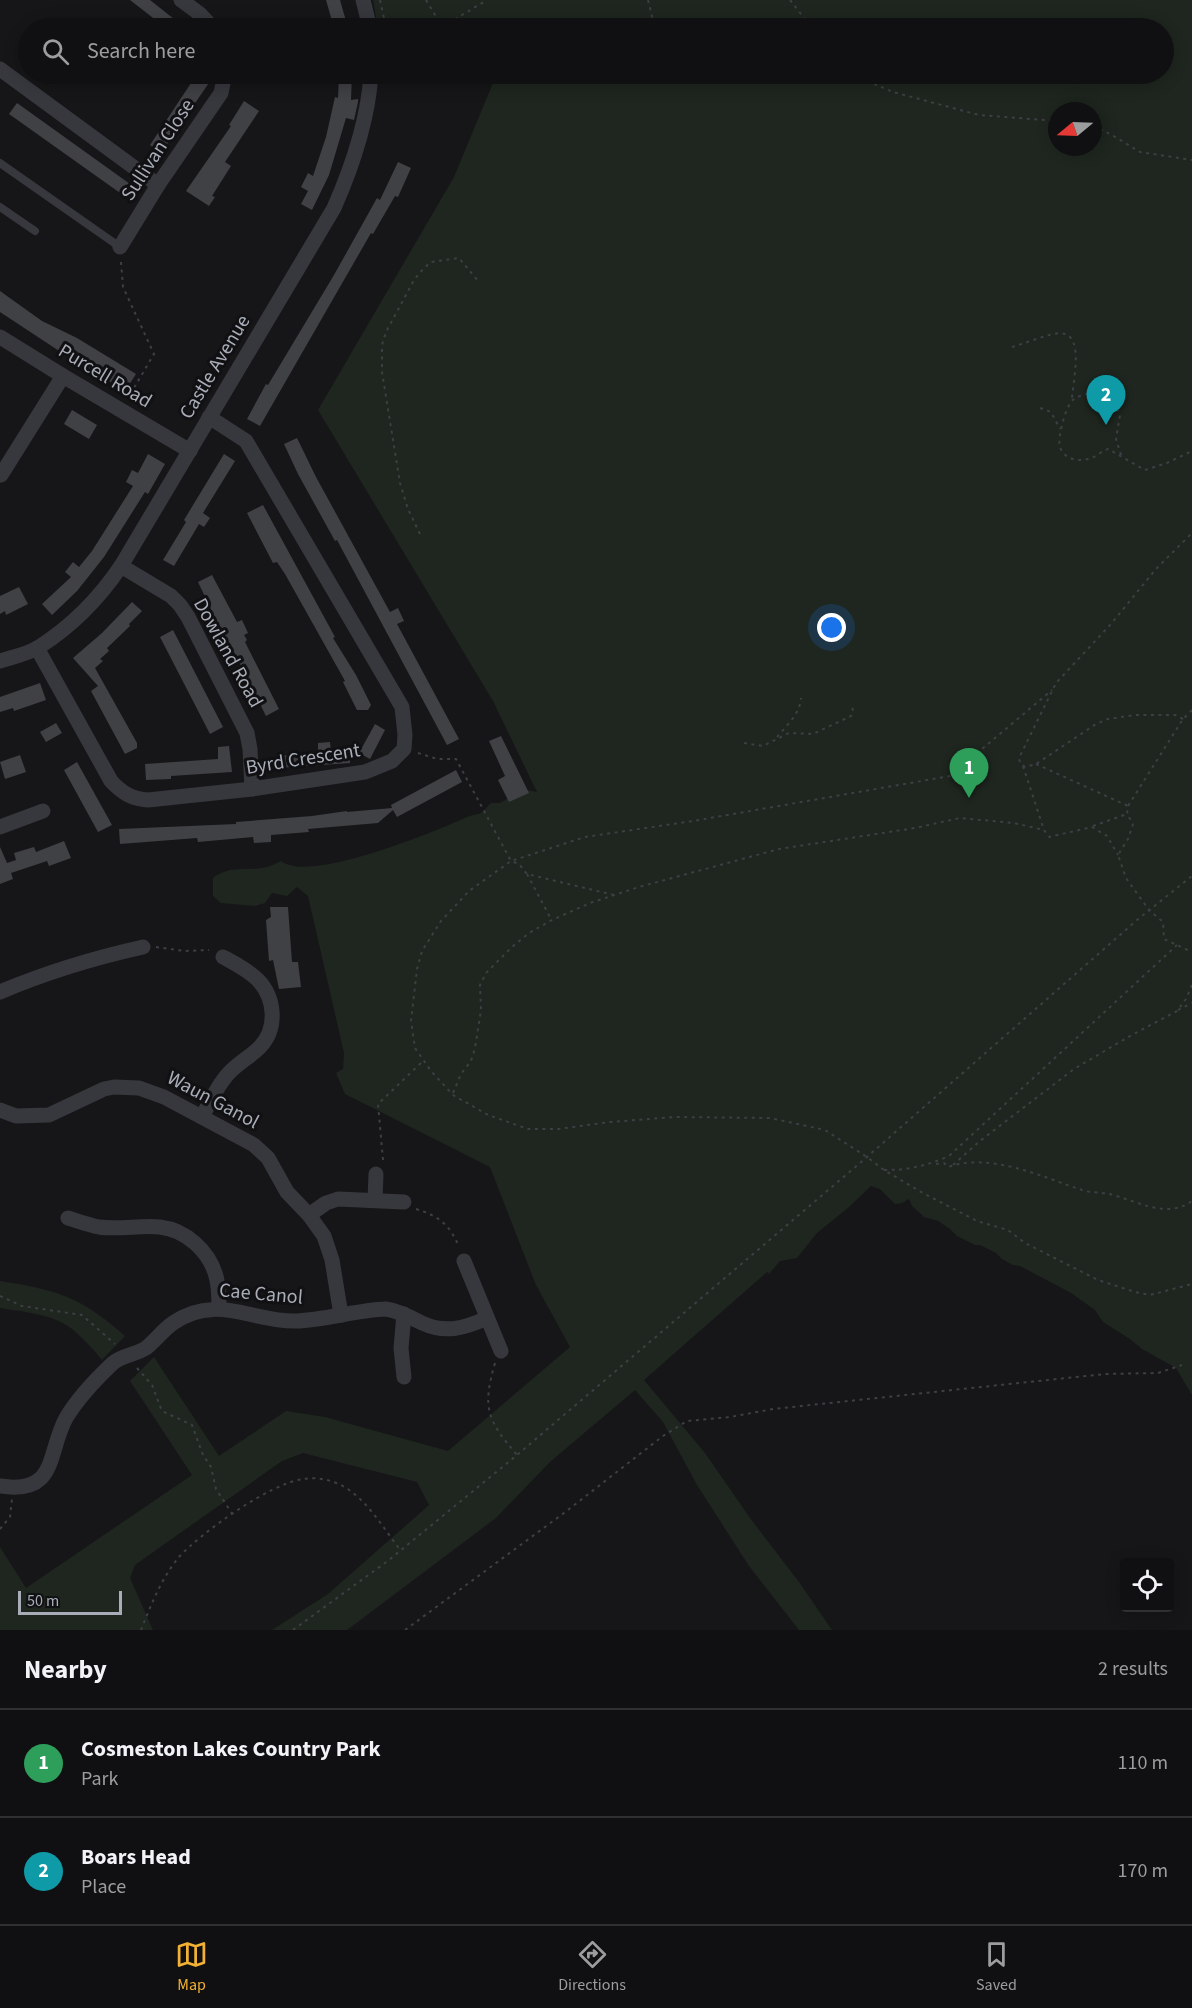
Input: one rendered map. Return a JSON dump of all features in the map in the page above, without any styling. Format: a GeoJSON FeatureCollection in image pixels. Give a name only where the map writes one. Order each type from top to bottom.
{"type":"FeatureCollection","features":[{"type":"Feature","properties":{"kind":"street"},"geometry":{"type":"LineString","coordinates":[[181,0],[204,18]]}},
{"type":"Feature","properties":{"kind":"street"},"geometry":{"type":"LineString","coordinates":[[363,0],[368,18]]}},
{"type":"Feature","properties":{"kind":"street"},"geometry":{"type":"LineString","coordinates":[[0,69],[18,82]]}},
{"type":"Feature","properties":{"kind":"street"},"geometry":{"type":"LineString","coordinates":[[20,84],[158,185]]}},
{"type":"Feature","properties":{"kind":"street","name":"Sullivan Close"},"geometry":{"type":"LineString","coordinates":[[120,247],[158,185],[221,93],[223,84]]}},
{"type":"Feature","properties":{"kind":"street","name":"Castle Avenue"},"geometry":{"type":"LineString","coordinates":[[0,661],[38,648],[68,626],[90,605],[121,566],[334,208],[347,179],[360,136],[369,84]]}},
{"type":"Feature","properties":{"kind":"street","name":"Purcell Road"},"geometry":{"type":"LineString","coordinates":[[0,337],[190,451]]}},
{"type":"Feature","properties":{"kind":"street"},"geometry":{"type":"LineString","coordinates":[[1,475],[63,376]]}},
{"type":"Feature","properties":{"kind":"street"},"geometry":{"type":"LineString","coordinates":[[209,417],[246,441],[402,707],[404,749]]}},
{"type":"Feature","properties":{"kind":"street","name":"Dowland Road"},"geometry":{"type":"LineString","coordinates":[[121,566],[171,596],[188,617],[247,733],[252,789]]}},
{"type":"Feature","properties":{"kind":"street","name":"Byrd Crescent"},"geometry":{"type":"LineString","coordinates":[[38,648],[105,771],[118,789],[137,799],[148,800],[252,789],[364,772],[392,761],[404,749]]}},
{"type":"Feature","properties":{"kind":"street"},"geometry":{"type":"LineString","coordinates":[[0,827],[43,811]]}},
{"type":"Feature","properties":{"kind":"street"},"geometry":{"type":"LineString","coordinates":[[0,992],[44,973],[143,947]]}},
{"type":"Feature","properties":{"kind":"street"},"geometry":{"type":"LineString","coordinates":[[202,1117],[223,1080],[261,1046],[272,1028],[271,1003],[258,980],[223,957]]}},
{"type":"Feature","properties":{"kind":"street","name":"Waun Ganol"},"geometry":{"type":"LineString","coordinates":[[0,1110],[16,1116],[49,1115],[104,1089],[126,1087],[152,1092],[254,1145],[274,1168],[287,1192],[309,1215],[324,1236],[340,1315]]}},
{"type":"Feature","properties":{"kind":"street"},"geometry":{"type":"LineString","coordinates":[[375,1200],[376,1174]]}},
{"type":"Feature","properties":{"kind":"street"},"geometry":{"type":"LineString","coordinates":[[309,1215],[332,1200],[404,1202]]}},
{"type":"Feature","properties":{"kind":"street"},"geometry":{"type":"LineString","coordinates":[[68,1218],[99,1227],[160,1227],[172,1229],[184,1235],[196,1243],[212,1265],[216,1277],[219,1309]]}},
{"type":"Feature","properties":{"kind":"street"},"geometry":{"type":"LineString","coordinates":[[464,1261],[501,1351]]}},
{"type":"Feature","properties":{"kind":"street","name":"Cae Canol"},"geometry":{"type":"LineString","coordinates":[[7,1487],[32,1484],[45,1474],[50,1467],[60,1432],[73,1407],[109,1368],[126,1355],[146,1347],[173,1323],[183,1318],[206,1310],[219,1309],[295,1321],[386,1309],[404,1314],[435,1328],[447,1330],[459,1329],[487,1318]]}},
{"type":"Feature","properties":{"kind":"street"},"geometry":{"type":"LineString","coordinates":[[404,1314],[401,1348],[404,1377]]}},
{"type":"Feature","properties":{"kind":"lane"},"geometry":{"type":"LineString","coordinates":[[0,163],[120,247]]}},
{"type":"Feature","properties":{"kind":"lane"},"geometry":{"type":"LineString","coordinates":[[0,207],[35,231]]}},
{"type":"Feature","properties":{"kind":"path"},"geometry":{"type":"LineString","coordinates":[[380,0],[383,18]]}},
{"type":"Feature","properties":{"kind":"path"},"geometry":{"type":"LineString","coordinates":[[426,0],[437,18]]}},
{"type":"Feature","properties":{"kind":"path"},"geometry":{"type":"LineString","coordinates":[[459,18],[487,0]]}},
{"type":"Feature","properties":{"kind":"path"},"geometry":{"type":"LineString","coordinates":[[648,0],[652,18]]}},
{"type":"Feature","properties":{"kind":"path"},"geometry":{"type":"LineString","coordinates":[[790,0],[804,18]]}},
{"type":"Feature","properties":{"kind":"path"},"geometry":{"type":"LineString","coordinates":[[874,84],[893,92],[979,115],[1048,120]]}},
{"type":"Feature","properties":{"kind":"path"},"geometry":{"type":"LineString","coordinates":[[1102,130],[1140,152],[1192,160]]}},
{"type":"Feature","properties":{"kind":"path"},"geometry":{"type":"LineString","coordinates":[[120,247],[123,287],[154,354],[120,410]]}},
{"type":"Feature","properties":{"kind":"path"},"geometry":{"type":"LineString","coordinates":[[420,534],[408,509],[400,483],[382,372],[382,345],[386,332],[414,279],[431,262],[459,258],[479,282]]}},
{"type":"Feature","properties":{"kind":"path"},"geometry":{"type":"LineString","coordinates":[[1012,347],[1055,333],[1072,338],[1074,342],[1076,360],[1072,400],[1067,408],[1061,431],[1060,448],[1066,456],[1086,460],[1108,448],[1145,470],[1167,464],[1192,452]]}},
{"type":"Feature","properties":{"kind":"path"},"geometry":{"type":"LineString","coordinates":[[1072,400],[1091,393],[1110,400],[1120,415],[1116,439],[1121,455]]}},
{"type":"Feature","properties":{"kind":"path"},"geometry":{"type":"LineString","coordinates":[[1040,408],[1051,412],[1061,431]]}},
{"type":"Feature","properties":{"kind":"path"},"geometry":{"type":"LineString","coordinates":[[1192,533],[1156,569],[1052,690],[950,776],[693,821],[585,837],[511,861],[469,891],[441,921],[422,951],[411,1021],[415,1048],[453,1095],[488,1115],[528,1129],[558,1129],[675,1117],[770,1118],[825,1130],[884,1170],[959,1213],[1008,1230],[1025,1243],[1098,1280],[1150,1295],[1192,1284]]}},
{"type":"Feature","properties":{"kind":"path"},"geometry":{"type":"LineString","coordinates":[[1052,690],[1019,758],[1044,830],[1049,837],[1092,827],[1127,814]]}},
{"type":"Feature","properties":{"kind":"path"},"geometry":{"type":"LineString","coordinates":[[775,740],[794,717],[800,706],[801,698]]}},
{"type":"Feature","properties":{"kind":"path"},"geometry":{"type":"LineString","coordinates":[[744,742],[762,746],[789,733],[813,734],[851,716],[852,705]]}},
{"type":"Feature","properties":{"kind":"path"},"geometry":{"type":"LineString","coordinates":[[1118,855],[1128,839],[1133,824],[1127,814],[1128,806],[1183,719],[1192,710]]}},
{"type":"Feature","properties":{"kind":"path"},"geometry":{"type":"LineString","coordinates":[[1023,765],[1036,764],[1087,730],[1108,719],[1135,715],[1175,715],[1183,719]]}},
{"type":"Feature","properties":{"kind":"path"},"geometry":{"type":"LineString","coordinates":[[404,749],[437,759],[456,759],[511,861],[519,864],[527,874],[552,920]]}},
{"type":"Feature","properties":{"kind":"path"},"geometry":{"type":"LineString","coordinates":[[1036,764],[1128,806]]}},
{"type":"Feature","properties":{"kind":"path"},"geometry":{"type":"LineString","coordinates":[[453,1095],[457,1081],[471,1061],[475,1048],[481,1010],[480,985],[486,973],[529,933],[552,920],[614,895],[779,849],[915,828],[960,818],[1014,823],[1044,830]]}},
{"type":"Feature","properties":{"kind":"path"},"geometry":{"type":"LineString","coordinates":[[1092,827],[1107,836],[1118,855],[1126,878],[1149,910],[1162,922],[1164,939],[1192,952]]}},
{"type":"Feature","properties":{"kind":"path"},"geometry":{"type":"LineString","coordinates":[[527,874],[614,895]]}},
{"type":"Feature","properties":{"kind":"path"},"geometry":{"type":"LineString","coordinates":[[293,1630],[401,1551],[517,1455],[867,1157],[1149,910],[1192,876]]}},
{"type":"Feature","properties":{"kind":"path"},"geometry":{"type":"LineString","coordinates":[[884,1170],[910,1170],[949,1156],[1177,945]]}},
{"type":"Feature","properties":{"kind":"path"},"geometry":{"type":"LineString","coordinates":[[143,947],[168,947],[184,951],[207,949],[223,957]]}},
{"type":"Feature","properties":{"kind":"path"},"geometry":{"type":"LineString","coordinates":[[1177,1011],[1192,985]]}},
{"type":"Feature","properties":{"kind":"path"},"geometry":{"type":"LineString","coordinates":[[953,1165],[980,1141],[1074,1069],[1192,1003]]}},
{"type":"Feature","properties":{"kind":"path"},"geometry":{"type":"LineString","coordinates":[[376,1174],[384,1169],[378,1104],[423,1060]]}},
{"type":"Feature","properties":{"kind":"path"},"geometry":{"type":"LineString","coordinates":[[932,1164],[944,1163],[948,1167],[973,1163],[1027,1170],[1055,1183],[1084,1192],[1110,1194],[1165,1209],[1183,1206],[1192,1201]]}},
{"type":"Feature","properties":{"kind":"path"},"geometry":{"type":"LineString","coordinates":[[404,1202],[408,1208],[431,1215],[450,1229],[464,1261]]}},
{"type":"Feature","properties":{"kind":"path"},"geometry":{"type":"LineString","coordinates":[[0,1296],[22,1306],[82,1315],[126,1355],[152,1385],[162,1411],[192,1425],[203,1455],[211,1467],[216,1489],[233,1515]]}},
{"type":"Feature","properties":{"kind":"path"},"geometry":{"type":"LineString","coordinates":[[501,1351],[495,1364],[490,1386],[490,1416],[496,1431],[517,1455]]}},
{"type":"Feature","properties":{"kind":"path"},"geometry":{"type":"LineString","coordinates":[[405,1630],[564,1513],[663,1436],[687,1421],[785,1408],[1104,1374],[1158,1373],[1182,1365]]}},
{"type":"Feature","properties":{"kind":"path"},"geometry":{"type":"LineString","coordinates":[[141,1630],[156,1595],[178,1558],[198,1540],[233,1515],[286,1484],[300,1479],[324,1479],[351,1491],[365,1504],[401,1551]]}},
{"type":"Feature","properties":{"kind":"path"},"geometry":{"type":"LineString","coordinates":[[0,1529],[10,1517],[7,1487]]}},
{"type":"Feature","properties":{"kind":"shaded area"},"geometry":{"type":"Polygon","coordinates":[[[373,0],[1192,0],[1192,1395],[1176,1368],[1142,1349],[1103,1322],[1095,1310],[1071,1293],[1020,1266],[1013,1265],[980,1245],[975,1245],[957,1236],[938,1221],[924,1217],[912,1206],[909,1199],[895,1204],[880,1189],[871,1186],[817,1233],[797,1258],[780,1261],[769,1274],[767,1272],[644,1380],[705,1453],[832,1630],[799,1630],[749,1566],[697,1485],[663,1422],[635,1390],[550,1462],[496,1518],[347,1630],[272,1630],[328,1594],[429,1505],[417,1482],[303,1453],[282,1461],[135,1565],[130,1578],[153,1630],[0,1630],[0,1547],[26,1588],[192,1475],[130,1381],[154,1357],[219,1456],[286,1411],[325,1417],[448,1451],[570,1347],[536,1285],[490,1167],[345,1094],[336,1073],[343,1069],[344,1053],[308,896],[297,887],[287,896],[272,893],[265,903],[255,906],[221,903],[213,896],[213,878],[225,871],[265,868],[281,861],[296,866],[318,866],[344,861],[402,843],[479,814],[491,803],[500,803],[523,789],[537,792],[493,701],[318,410],[454,177],[493,84],[1174,84],[1174,18],[376,18],[373,0]]]}},
{"type":"Feature","properties":{"kind":"shaded area"},"geometry":{"type":"Polygon","coordinates":[[[0,1281],[38,1288],[68,1297],[95,1312],[125,1336],[102,1360],[80,1336],[64,1324],[38,1314],[0,1308],[0,1281]]]}},
{"type":"Feature","properties":{"kind":"building"},"geometry":{"type":"Polygon","coordinates":[[[130,0],[150,0],[173,18],[153,18],[130,0]]]}},
{"type":"Feature","properties":{"kind":"building"},"geometry":{"type":"Polygon","coordinates":[[[326,0],[340,0],[345,18],[331,18],[326,0]]]}},
{"type":"Feature","properties":{"kind":"building"},"geometry":{"type":"Polygon","coordinates":[[[190,84],[208,84],[161,153],[150,145],[190,84]]]}},
{"type":"Feature","properties":{"kind":"building"},"geometry":{"type":"Polygon","coordinates":[[[339,84],[352,84],[351,100],[358,99],[354,120],[346,118],[329,175],[312,210],[301,204],[308,191],[301,187],[308,173],[313,176],[326,137],[335,97],[338,98],[339,84]]]}},
{"type":"Feature","properties":{"kind":"building"},"geometry":{"type":"Polygon","coordinates":[[[244,101],[259,111],[225,162],[231,166],[212,196],[215,197],[209,206],[186,191],[231,126],[229,125],[244,101]]]}},
{"type":"Feature","properties":{"kind":"building"},"geometry":{"type":"Polygon","coordinates":[[[17,103],[137,189],[130,200],[9,114],[17,103]]]}},
{"type":"Feature","properties":{"kind":"building"},"geometry":{"type":"Polygon","coordinates":[[[398,162],[411,168],[398,197],[395,196],[373,234],[371,233],[260,426],[247,419],[266,384],[268,385],[334,275],[377,198],[380,200],[398,162]]]}},
{"type":"Feature","properties":{"kind":"building"},"geometry":{"type":"Polygon","coordinates":[[[0,291],[42,321],[77,338],[136,374],[125,391],[91,372],[0,312],[0,291]]]}},
{"type":"Feature","properties":{"kind":"building"},"geometry":{"type":"Polygon","coordinates":[[[72,410],[97,425],[89,439],[64,424],[72,410]]]}},
{"type":"Feature","properties":{"kind":"building"},"geometry":{"type":"Polygon","coordinates":[[[297,438],[390,612],[398,608],[404,621],[397,624],[459,739],[447,745],[337,540],[335,541],[298,474],[284,444],[297,438]]]}},
{"type":"Feature","properties":{"kind":"building"},"geometry":{"type":"Polygon","coordinates":[[[148,454],[165,464],[148,494],[145,492],[104,557],[77,591],[52,615],[42,604],[71,577],[65,572],[73,562],[79,567],[92,551],[133,486],[126,482],[132,470],[138,473],[148,454]]]}},
{"type":"Feature","properties":{"kind":"building"},"geometry":{"type":"Polygon","coordinates":[[[224,454],[235,461],[203,513],[210,518],[204,527],[199,524],[174,566],[163,560],[224,454]]]}},
{"type":"Feature","properties":{"kind":"building"},"geometry":{"type":"Polygon","coordinates":[[[263,505],[335,637],[333,638],[356,675],[371,705],[368,710],[357,710],[343,682],[345,681],[285,574],[277,562],[273,563],[247,513],[263,505]]]}},
{"type":"Feature","properties":{"kind":"building"},"geometry":{"type":"Polygon","coordinates":[[[212,575],[237,622],[242,620],[248,633],[244,635],[247,640],[245,642],[279,709],[266,716],[198,582],[212,575]]]}},
{"type":"Feature","properties":{"kind":"building"},"geometry":{"type":"Polygon","coordinates":[[[19,587],[28,604],[6,615],[5,611],[0,614],[0,596],[19,587]]]}},
{"type":"Feature","properties":{"kind":"building"},"geometry":{"type":"Polygon","coordinates":[[[132,602],[142,611],[107,648],[109,651],[100,659],[103,661],[95,668],[137,743],[137,748],[125,754],[91,691],[98,686],[73,658],[102,633],[132,602]]]}},
{"type":"Feature","properties":{"kind":"building"},"geometry":{"type":"Polygon","coordinates":[[[173,630],[223,727],[210,734],[160,637],[173,630]]]}},
{"type":"Feature","properties":{"kind":"building"},"geometry":{"type":"Polygon","coordinates":[[[40,683],[46,700],[14,711],[13,708],[0,712],[0,697],[40,683]]]}},
{"type":"Feature","properties":{"kind":"building"},"geometry":{"type":"Polygon","coordinates":[[[56,723],[62,733],[46,742],[40,732],[56,723]]]}},
{"type":"Feature","properties":{"kind":"building"},"geometry":{"type":"Polygon","coordinates":[[[375,724],[385,730],[370,759],[359,753],[375,724]]]}},
{"type":"Feature","properties":{"kind":"building"},"geometry":{"type":"Polygon","coordinates":[[[501,736],[529,793],[509,802],[498,780],[505,776],[489,741],[501,736]]]}},
{"type":"Feature","properties":{"kind":"building"},"geometry":{"type":"Polygon","coordinates":[[[330,742],[331,752],[349,751],[350,763],[278,768],[277,756],[316,753],[318,743],[330,742]]]}},
{"type":"Feature","properties":{"kind":"building"},"geometry":{"type":"Polygon","coordinates":[[[229,746],[232,772],[146,780],[145,764],[218,759],[218,747],[229,746]]]}},
{"type":"Feature","properties":{"kind":"building"},"geometry":{"type":"Polygon","coordinates":[[[20,755],[26,772],[5,779],[0,762],[20,755]]]}},
{"type":"Feature","properties":{"kind":"building"},"geometry":{"type":"Polygon","coordinates":[[[77,762],[112,825],[98,832],[64,770],[77,762]]]}},
{"type":"Feature","properties":{"kind":"building"},"geometry":{"type":"Polygon","coordinates":[[[456,770],[462,782],[397,817],[393,810],[378,823],[308,829],[309,832],[271,835],[271,842],[254,843],[253,837],[198,842],[197,838],[120,844],[119,829],[236,824],[236,822],[392,808],[391,805],[456,770]]]}},
{"type":"Feature","properties":{"kind":"building"},"geometry":{"type":"Polygon","coordinates":[[[64,841],[71,858],[49,866],[47,861],[11,873],[13,879],[0,884],[0,847],[7,863],[16,860],[14,853],[34,847],[36,852],[64,841]]]}},
{"type":"Feature","properties":{"kind":"building"},"geometry":{"type":"Polygon","coordinates":[[[270,907],[288,907],[292,962],[298,962],[301,987],[279,989],[273,960],[269,961],[266,920],[271,917],[270,907]]]}},
{"type":"Feature","properties":{"kind":"place","name":"Boars Head"},"geometry":{"type":"Point","coordinates":[1106,425]}},
{"type":"Feature","properties":{"kind":"place","name":"Cosmeston Lakes Country Park"},"geometry":{"type":"Point","coordinates":[969,798]}}]}
